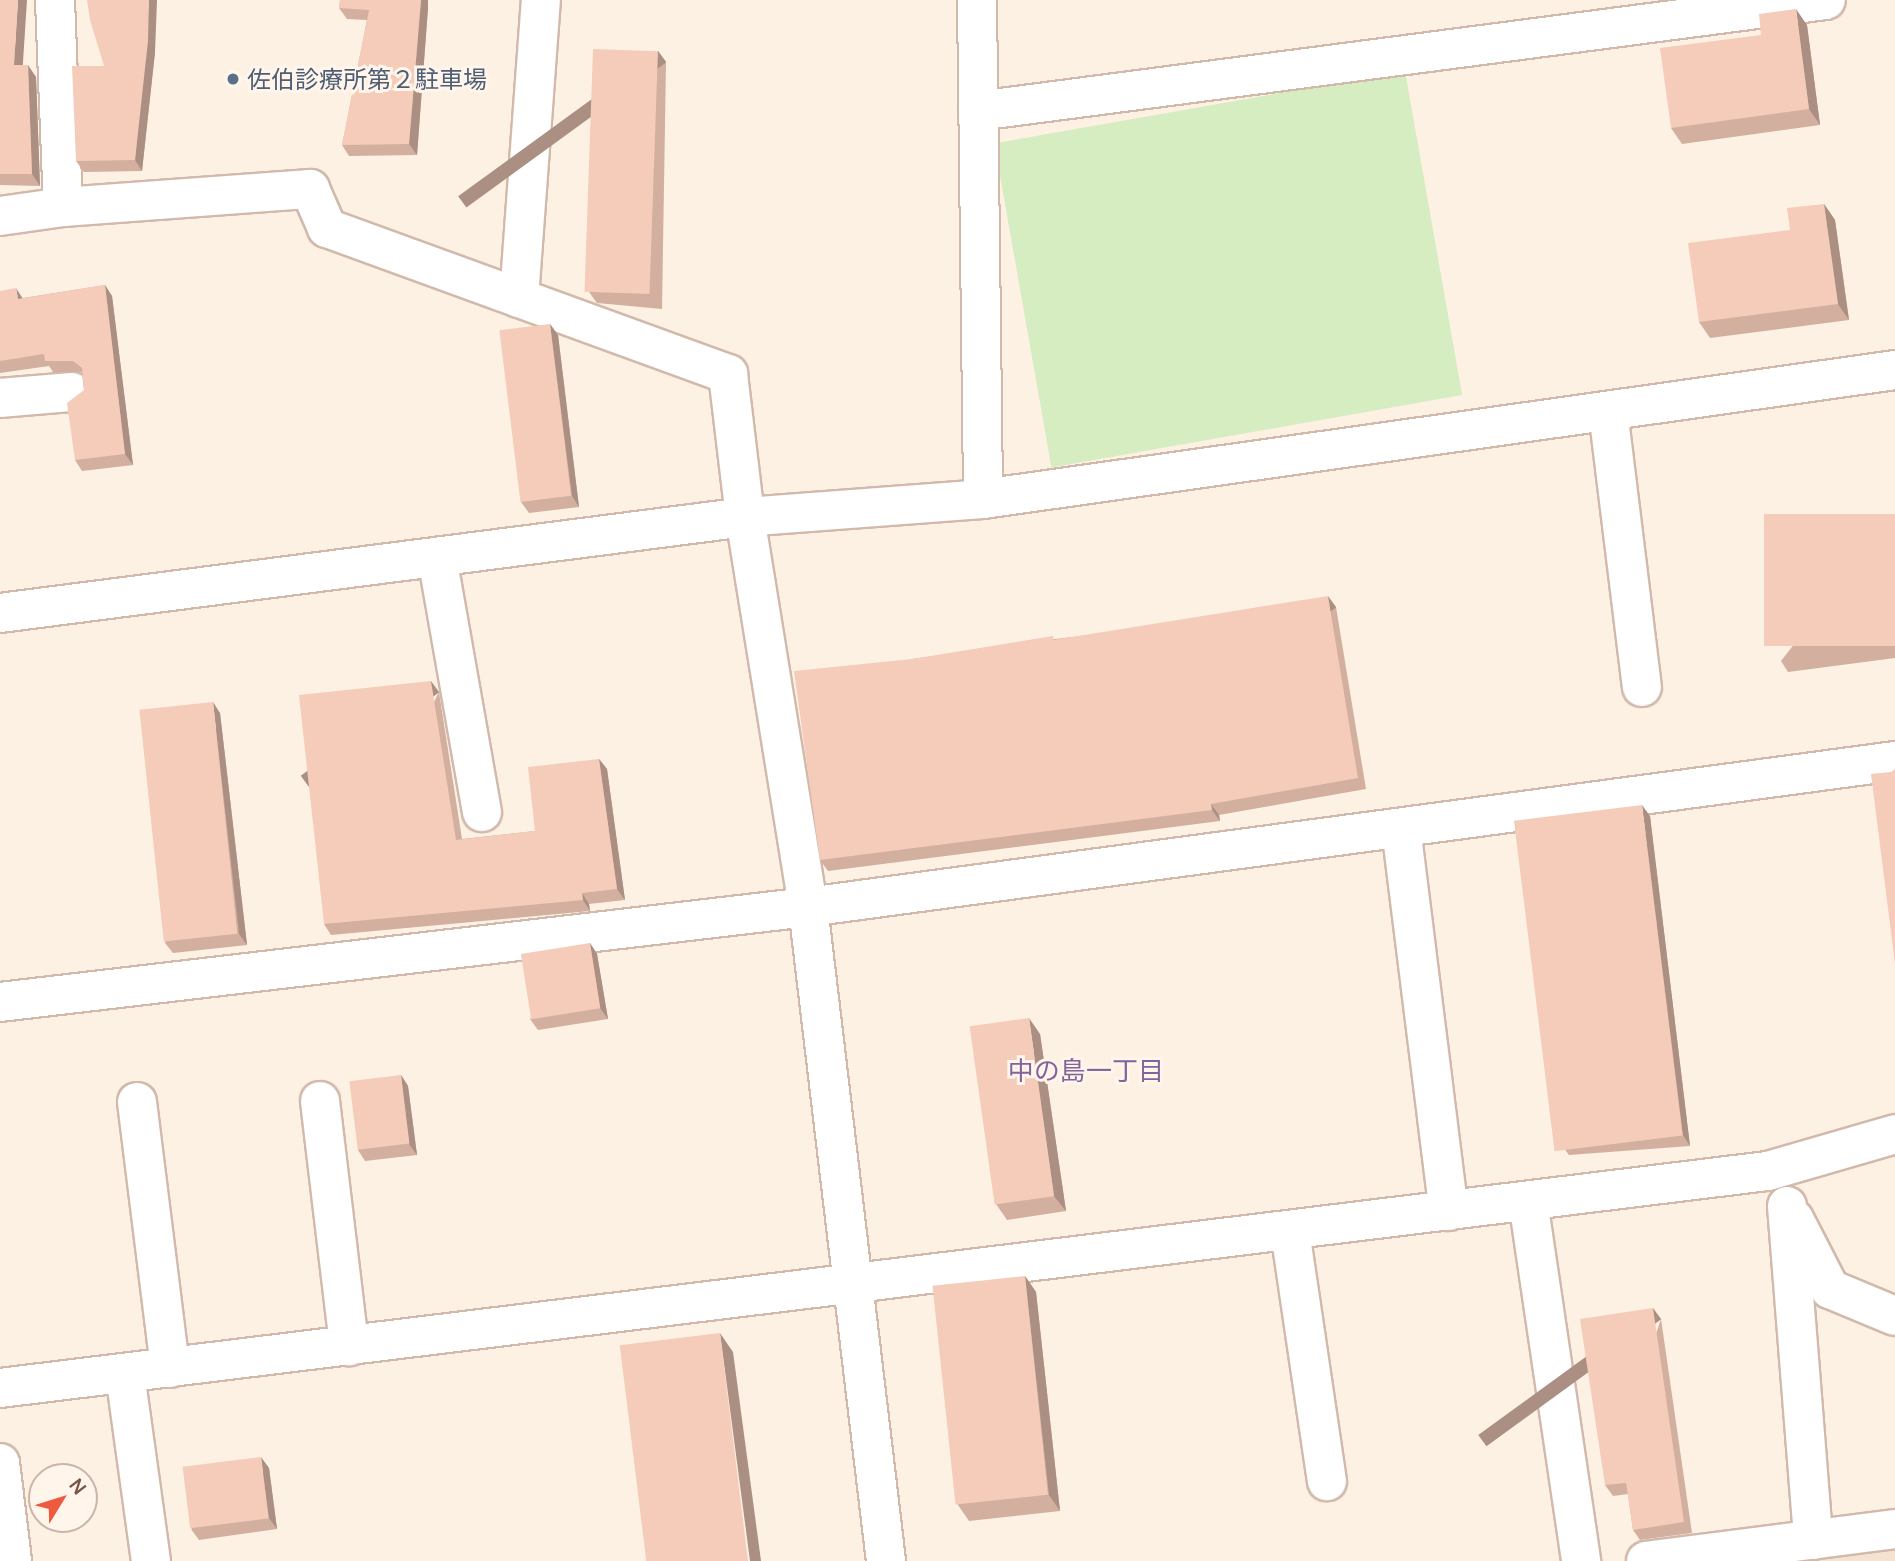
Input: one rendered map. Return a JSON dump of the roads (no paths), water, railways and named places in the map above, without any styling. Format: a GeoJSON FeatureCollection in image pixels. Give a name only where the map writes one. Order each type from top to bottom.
{"type":"FeatureCollection","features":[{"type":"Feature","properties":{"kind":"street"},"geometry":{"type":"LineString","coordinates":[[55,0],[63,207]]}},
{"type":"Feature","properties":{"kind":"street"},"geometry":{"type":"LineString","coordinates":[[519,298],[541,0]]}},
{"type":"Feature","properties":{"kind":"street"},"geometry":{"type":"LineString","coordinates":[[977,0],[983,499]]}},
{"type":"Feature","properties":{"kind":"street"},"geometry":{"type":"LineString","coordinates":[[978,111],[1826,0]]}},
{"type":"Feature","properties":{"kind":"street"},"geometry":{"type":"LineString","coordinates":[[0,216],[63,207],[310,188],[327,229],[729,374],[745,517],[808,907],[886,1561]]}},
{"type":"Feature","properties":{"kind":"street"},"geometry":{"type":"LineString","coordinates":[[0,613],[745,517],[983,499],[1895,370]]}},
{"type":"Feature","properties":{"kind":"street"},"geometry":{"type":"LineString","coordinates":[[0,398],[72,392]]}},
{"type":"Feature","properties":{"kind":"street"},"geometry":{"type":"LineString","coordinates":[[1608,411],[1642,687]]}},
{"type":"Feature","properties":{"kind":"street"},"geometry":{"type":"LineString","coordinates":[[437,557],[482,812]]}},
{"type":"Feature","properties":{"kind":"street"},"geometry":{"type":"LineString","coordinates":[[0,1002],[808,907],[1895,761]]}},
{"type":"Feature","properties":{"kind":"street"},"geometry":{"type":"LineString","coordinates":[[1401,828],[1449,1211]]}},
{"type":"Feature","properties":{"kind":"street"},"geometry":{"type":"LineString","coordinates":[[320,1101],[349,1346]]}},
{"type":"Feature","properties":{"kind":"street"},"geometry":{"type":"LineString","coordinates":[[137,1102],[170,1368]]}},
{"type":"Feature","properties":{"kind":"street"},"geometry":{"type":"LineString","coordinates":[[0,1388],[1768,1171],[1895,1134]]}},
{"type":"Feature","properties":{"kind":"street"},"geometry":{"type":"LineString","coordinates":[[1768,1171],[1830,1289],[1895,1316]]}},
{"type":"Feature","properties":{"kind":"street"},"geometry":{"type":"LineString","coordinates":[[1528,1201],[1581,1561]]}},
{"type":"Feature","properties":{"kind":"street"},"geometry":{"type":"LineString","coordinates":[[1787,1206],[1813,1539]]}},
{"type":"Feature","properties":{"kind":"street"},"geometry":{"type":"LineString","coordinates":[[1290,1231],[1327,1481]]}},
{"type":"Feature","properties":{"kind":"street"},"geometry":{"type":"LineString","coordinates":[[125,1374],[151,1561]]}},
{"type":"Feature","properties":{"kind":"street"},"geometry":{"type":"LineString","coordinates":[[0,1463],[12,1561]]}},
{"type":"Feature","properties":{"kind":"street"},"geometry":{"type":"LineString","coordinates":[[1646,1561],[1895,1529]]}},
{"type":"Feature","properties":{"kind":"place","name":"佐伯診療所第２駐車場"},"geometry":{"type":"Point","coordinates":[233,79]}},
{"type":"Feature","properties":{"kind":"district","name":"中の島一丁目"},"geometry":{"type":"Point","coordinates":[1086,1071]}}]}
